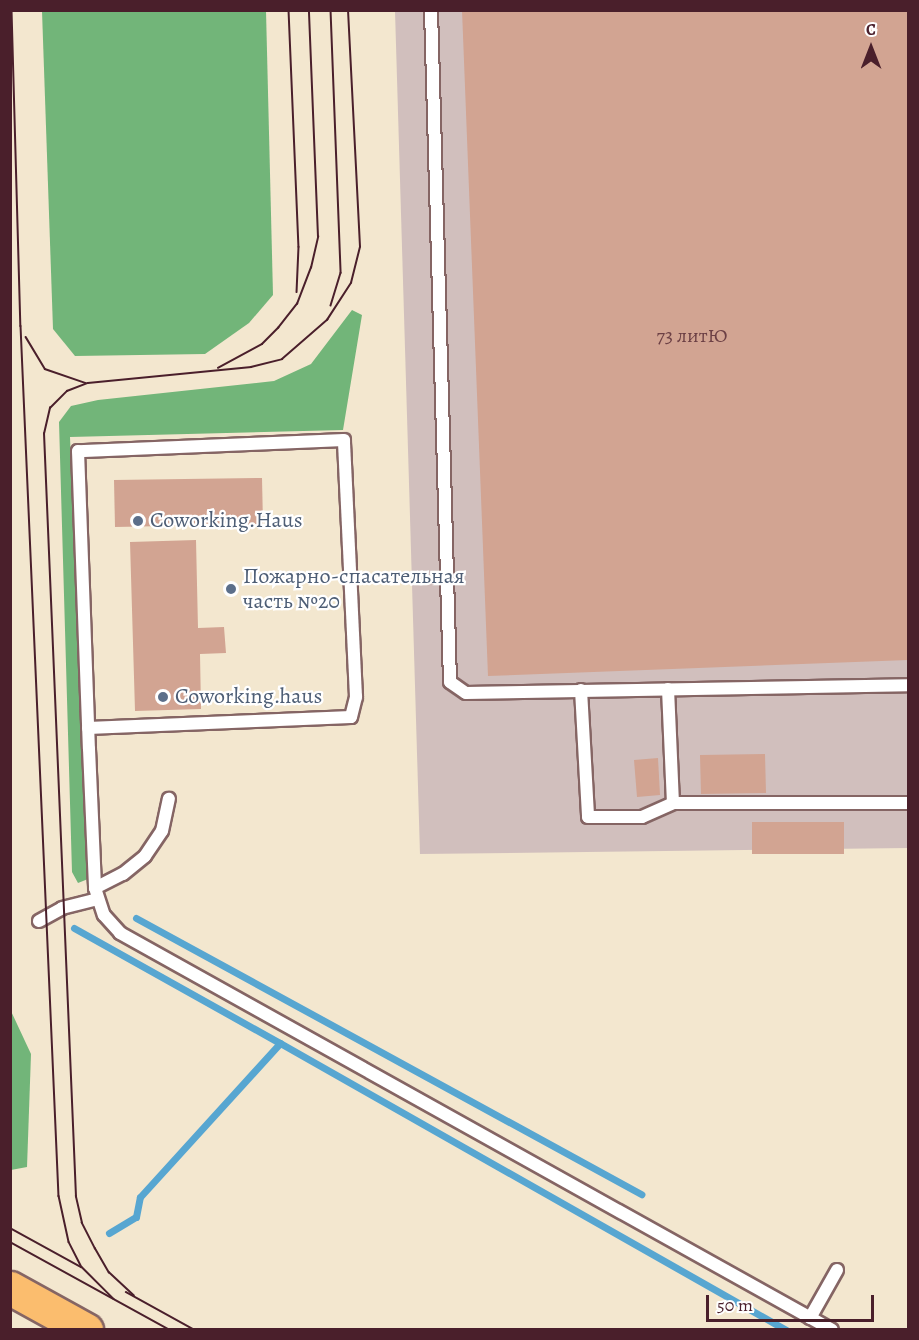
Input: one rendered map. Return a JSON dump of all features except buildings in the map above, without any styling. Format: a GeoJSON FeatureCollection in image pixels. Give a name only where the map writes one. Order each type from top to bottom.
{"type":"FeatureCollection","features":[{"type":"Feature","properties":{"kind":"main road"},"geometry":{"type":"LineString","coordinates":[[10,1288],[86,1329]]}},
{"type":"Feature","properties":{"kind":"main road"},"geometry":{"type":"LineString","coordinates":[[10,1313],[41,1329]]}},
{"type":"Feature","properties":{"kind":"lane"},"geometry":{"type":"LineString","coordinates":[[430,10],[450,682],[466,693],[909,685]]}},
{"type":"Feature","properties":{"kind":"lane"},"geometry":{"type":"LineString","coordinates":[[88,728],[351,717],[356,696],[344,440],[78,451],[88,728],[97,893],[104,915],[120,933],[832,1329]]}},
{"type":"Feature","properties":{"kind":"lane"},"geometry":{"type":"LineString","coordinates":[[668,689],[673,803]]}},
{"type":"Feature","properties":{"kind":"lane"},"geometry":{"type":"LineString","coordinates":[[581,690],[588,817],[642,817],[673,803],[909,803]]}},
{"type":"Feature","properties":{"kind":"lane"},"geometry":{"type":"LineString","coordinates":[[39,921],[97,893],[145,856],[162,831],[168,799]]}},
{"type":"Feature","properties":{"kind":"lane"},"geometry":{"type":"LineString","coordinates":[[810,1318],[837,1270]]}},
{"type":"Feature","properties":{"kind":"shaded area"},"geometry":{"type":"Polygon","coordinates":[[[395,11],[908,11],[908,848],[420,854],[395,11]]]}},
{"type":"Feature","properties":{"kind":"green space"},"geometry":{"type":"Polygon","coordinates":[[[42,11],[266,11],[273,295],[249,323],[205,354],[75,356],[53,329],[42,11]]]}},
{"type":"Feature","properties":{"kind":"green space"},"geometry":{"type":"Polygon","coordinates":[[[352,310],[362,315],[343,430],[70,437],[88,879],[78,883],[72,872],[59,422],[71,406],[98,400],[274,381],[311,364],[352,310]]]}},
{"type":"Feature","properties":{"kind":"green space"},"geometry":{"type":"Polygon","coordinates":[[[10,1009],[31,1054],[27,1167],[11,1170],[10,1009]]]}},
{"type":"Feature","properties":{"kind":"waterway"},"geometry":{"type":"LineString","coordinates":[[136,918],[641,1194]]}},
{"type":"Feature","properties":{"kind":"waterway"},"geometry":{"type":"LineString","coordinates":[[74,928],[280,1043]]}},
{"type":"Feature","properties":{"kind":"waterway"},"geometry":{"type":"LineString","coordinates":[[109,1233],[136,1217],[140,1197],[280,1043],[786,1330]]}},
{"type":"Feature","properties":{"kind":"tram line"},"geometry":{"type":"LineString","coordinates":[[12,10],[21,326],[59,1196],[69,1242],[82,1267],[114,1299]]}},
{"type":"Feature","properties":{"kind":"tram line"},"geometry":{"type":"LineString","coordinates":[[289,10],[299,247],[297,292]]}},
{"type":"Feature","properties":{"kind":"tram line"},"geometry":{"type":"LineString","coordinates":[[218,368],[262,344],[278,328],[297,304],[311,268],[318,237],[309,10]]}},
{"type":"Feature","properties":{"kind":"tram line"},"geometry":{"type":"LineString","coordinates":[[331,10],[341,273],[331,306]]}},
{"type":"Feature","properties":{"kind":"tram line"},"geometry":{"type":"LineString","coordinates":[[134,1296],[109,1273],[82,1223],[76,1197],[44,434],[50,408],[67,391],[88,383],[251,367],[282,359],[327,320],[351,283],[360,247],[348,10]]}},
{"type":"Feature","properties":{"kind":"tram line"},"geometry":{"type":"LineString","coordinates":[[26,337],[45,369],[86,383]]}},
{"type":"Feature","properties":{"kind":"tram line"},"geometry":{"type":"LineString","coordinates":[[10,1228],[81,1267]]}},
{"type":"Feature","properties":{"kind":"tram line"},"geometry":{"type":"LineString","coordinates":[[10,1242],[170,1330]]}},
{"type":"Feature","properties":{"kind":"tram line"},"geometry":{"type":"LineString","coordinates":[[126,1292],[195,1330]]}},
{"type":"Feature","properties":{"kind":"place","name":"Coworking.Haus"},"geometry":{"type":"Point","coordinates":[138,521]}},
{"type":"Feature","properties":{"kind":"place","name":"Пожарно-спасательная часть №20"},"geometry":{"type":"Point","coordinates":[231,589]}},
{"type":"Feature","properties":{"kind":"place","name":"Coworking.haus"},"geometry":{"type":"Point","coordinates":[163,697]}}]}
